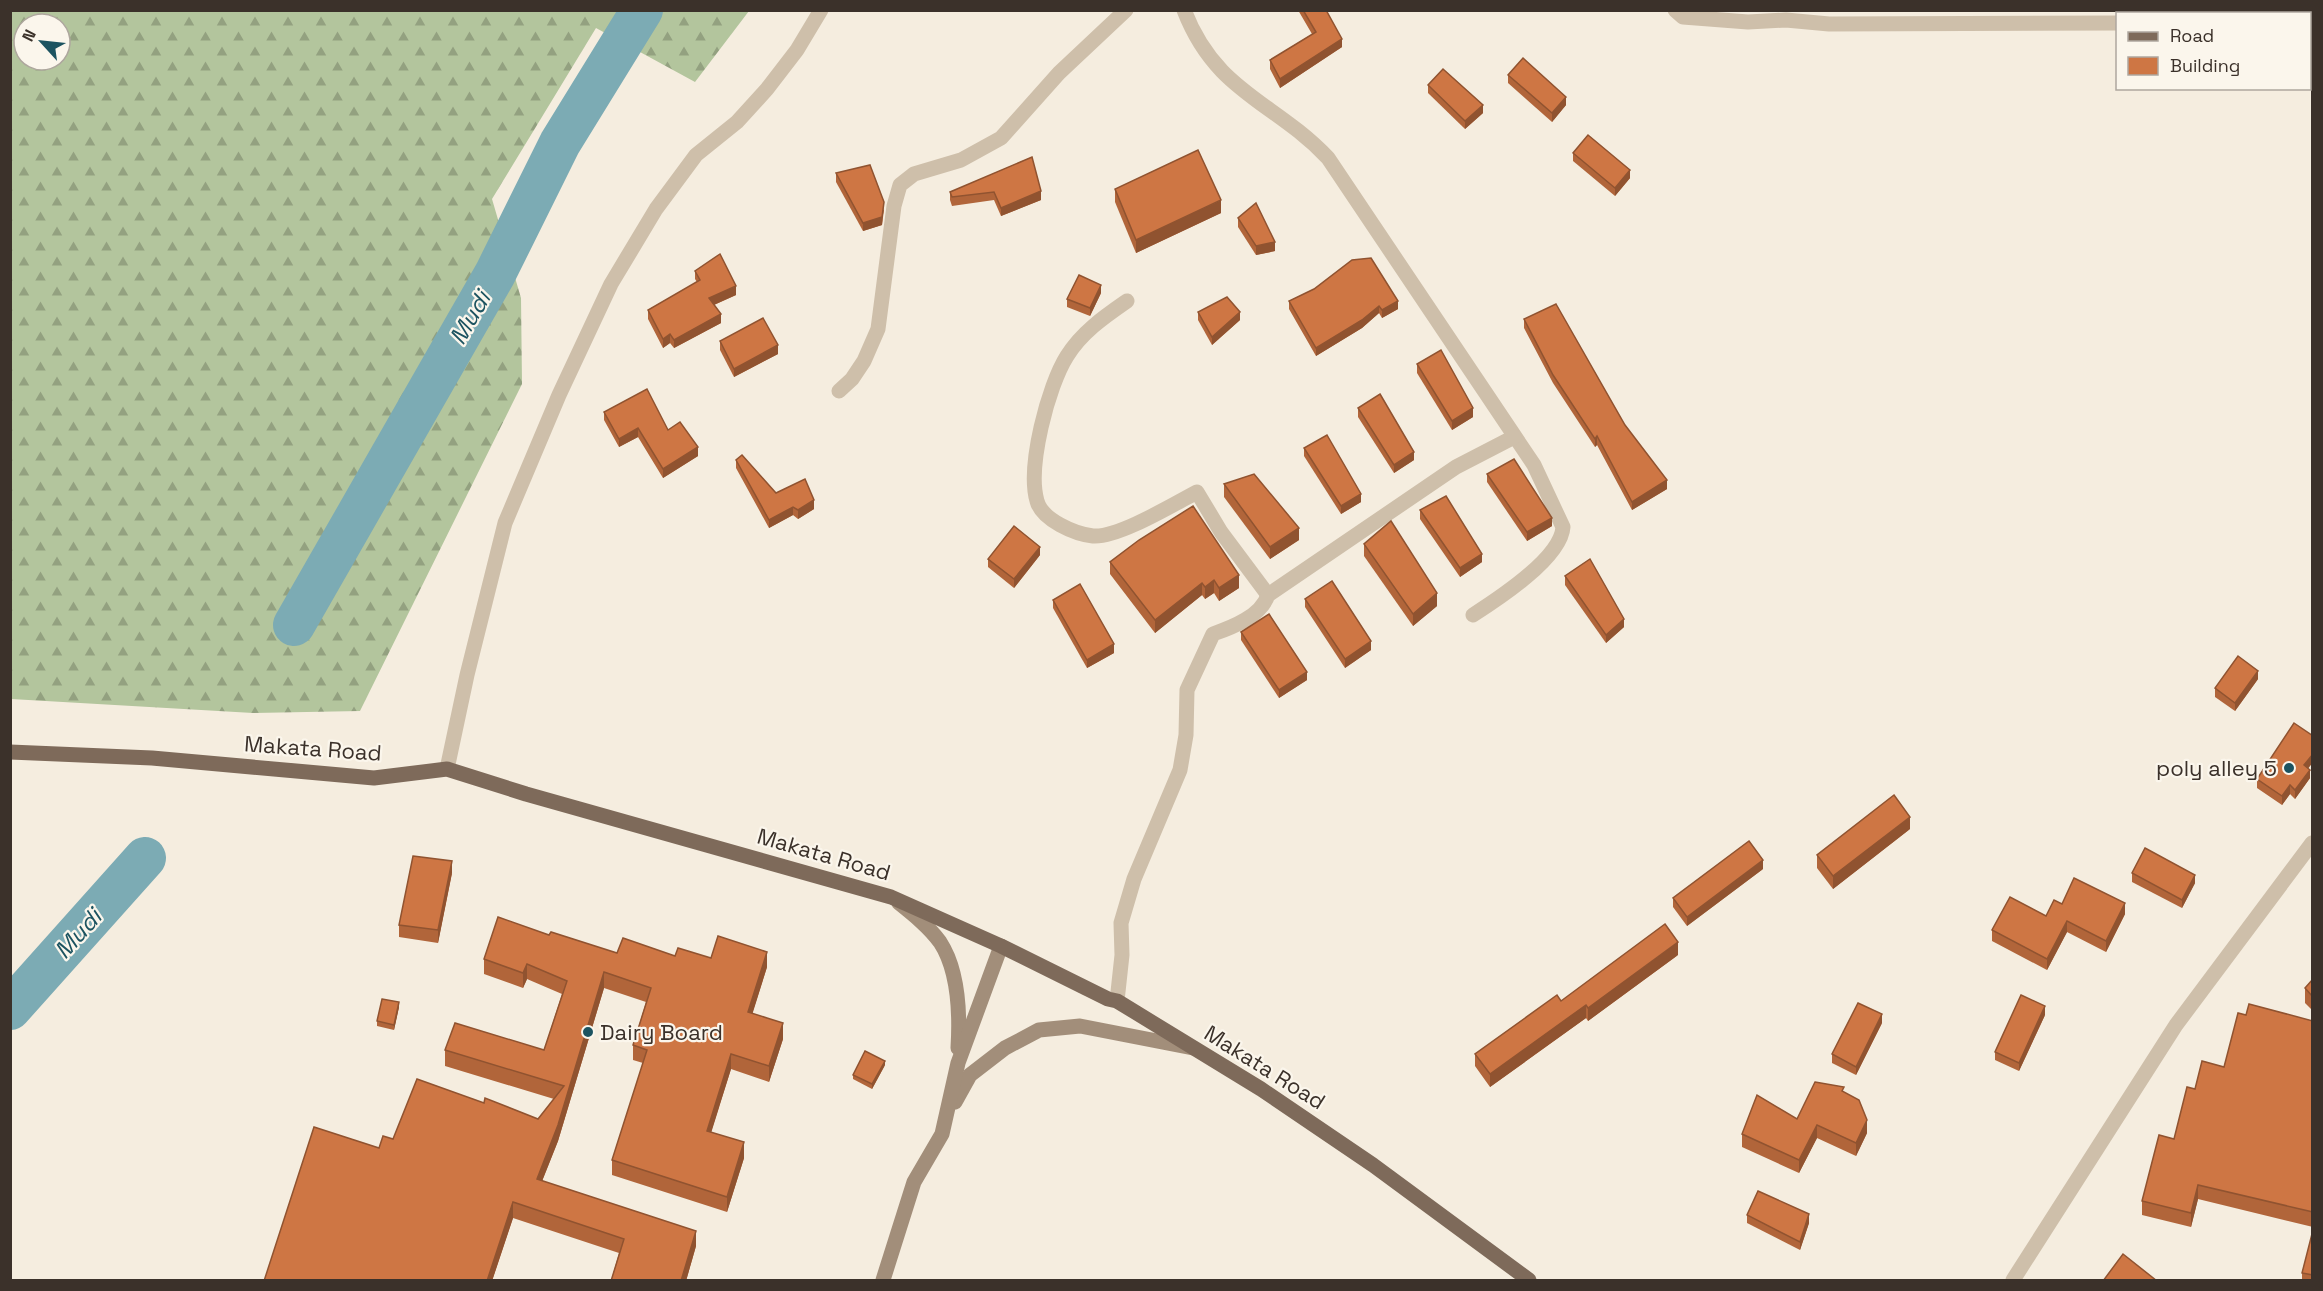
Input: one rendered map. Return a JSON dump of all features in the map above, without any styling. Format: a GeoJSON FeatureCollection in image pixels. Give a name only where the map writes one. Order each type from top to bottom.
{"type":"FeatureCollection","features":[{"type":"Feature","properties":{"kind":"main road","name":"Makata Road"},"geometry":{"type":"LineString","coordinates":[[10,752],[152,758],[374,778],[447,769],[526,794],[891,897],[1001,946],[1108,999],[1117,1001],[1261,1089],[1373,1165],[1529,1281]]}},
{"type":"Feature","properties":{"kind":"main road"},"geometry":{"type":"LineString","coordinates":[[891,897],[926,925],[941,944],[953,977],[960,1025],[957,1063],[942,1134]]}},
{"type":"Feature","properties":{"kind":"main road"},"geometry":{"type":"LineString","coordinates":[[957,1063],[1001,946]]}},
{"type":"Feature","properties":{"kind":"main road"},"geometry":{"type":"LineString","coordinates":[[883,1281],[914,1182],[942,1134],[963,1084],[970,1075],[1005,1047],[1039,1030],[1080,1026],[1193,1048]]}},
{"type":"Feature","properties":{"kind":"street"},"geometry":{"type":"LineString","coordinates":[[447,769],[466,675],[506,523],[559,395],[611,284],[656,209],[696,155],[737,122],[767,89],[797,50],[821,10]]}},
{"type":"Feature","properties":{"kind":"street"},"geometry":{"type":"LineString","coordinates":[[838,391],[852,379],[864,361],[878,329],[894,206],[900,185],[914,174],[962,160],[1001,138],[1083,48],[1126,10]]}},
{"type":"Feature","properties":{"kind":"street"},"geometry":{"type":"LineString","coordinates":[[1184,10],[1194,37],[1213,64],[1235,85],[1314,144],[1328,158],[1534,465],[1563,527],[1563,534],[1519,585],[1473,615]]}},
{"type":"Feature","properties":{"kind":"street"},"geometry":{"type":"LineString","coordinates":[[1675,10],[1683,17],[1748,22],[1786,20],[1829,24],[2116,23]]}},
{"type":"Feature","properties":{"kind":"street"},"geometry":{"type":"LineString","coordinates":[[1127,302],[1092,325],[1066,356],[1054,384],[1043,423],[1034,477],[1037,504],[1051,520],[1094,536],[1139,524],[1197,492],[1221,532],[1268,595]]}},
{"type":"Feature","properties":{"kind":"street"},"geometry":{"type":"LineString","coordinates":[[1117,1001],[1122,955],[1121,922],[1134,879],[1180,770],[1185,735],[1187,690],[1213,634],[1233,627],[1265,605],[1268,595],[1456,467],[1514,437]]}},
{"type":"Feature","properties":{"kind":"street"},"geometry":{"type":"LineString","coordinates":[[2013,1281],[2176,1024],[2313,843]]}},
{"type":"Feature","properties":{"kind":"green space"},"geometry":{"type":"Polygon","coordinates":[[[10,11],[749,11],[695,82],[596,28],[492,199],[521,298],[522,384],[360,711],[253,713],[11,699],[10,11]]]}},
{"type":"Feature","properties":{"kind":"building"},"geometry":{"type":"Polygon","coordinates":[[[1303,10],[1326,10],[1342,39],[1280,79],[1270,60],[1316,32],[1303,10]]]}},
{"type":"Feature","properties":{"kind":"building"},"geometry":{"type":"Polygon","coordinates":[[[1523,58],[1566,97],[1552,113],[1508,75],[1523,58]]]}},
{"type":"Feature","properties":{"kind":"building"},"geometry":{"type":"Polygon","coordinates":[[[1443,69],[1483,105],[1465,121],[1428,85],[1443,69]]]}},
{"type":"Feature","properties":{"kind":"building"},"geometry":{"type":"Polygon","coordinates":[[[1588,135],[1630,170],[1615,188],[1573,153],[1588,135]]]}},
{"type":"Feature","properties":{"kind":"building"},"geometry":{"type":"Polygon","coordinates":[[[1198,150],[1221,200],[1136,240],[1115,189],[1198,150]]]}},
{"type":"Feature","properties":{"kind":"building"},"geometry":{"type":"Polygon","coordinates":[[[1032,157],[1041,191],[1001,208],[994,192],[952,197],[950,192],[1032,157]]]}},
{"type":"Feature","properties":{"kind":"building"},"geometry":{"type":"Polygon","coordinates":[[[870,165],[884,202],[882,217],[863,223],[836,173],[870,165]]]}},
{"type":"Feature","properties":{"kind":"building"},"geometry":{"type":"Polygon","coordinates":[[[1256,203],[1275,242],[1256,246],[1238,218],[1256,203]]]}},
{"type":"Feature","properties":{"kind":"building"},"geometry":{"type":"Polygon","coordinates":[[[720,254],[736,286],[709,298],[721,314],[674,340],[670,334],[663,339],[648,310],[700,280],[695,271],[720,254]]]}},
{"type":"Feature","properties":{"kind":"building"},"geometry":{"type":"Polygon","coordinates":[[[1371,258],[1398,301],[1382,310],[1379,306],[1362,320],[1316,348],[1289,301],[1314,289],[1352,260],[1371,258]]]}},
{"type":"Feature","properties":{"kind":"building"},"geometry":{"type":"Polygon","coordinates":[[[1079,275],[1101,285],[1090,308],[1067,299],[1079,275]]]}},
{"type":"Feature","properties":{"kind":"building"},"geometry":{"type":"Polygon","coordinates":[[[1227,297],[1240,312],[1212,337],[1198,312],[1227,297]]]}},
{"type":"Feature","properties":{"kind":"building"},"geometry":{"type":"Polygon","coordinates":[[[1556,304],[1625,425],[1667,480],[1632,502],[1597,436],[1595,439],[1553,375],[1524,319],[1556,304]]]}},
{"type":"Feature","properties":{"kind":"building"},"geometry":{"type":"Polygon","coordinates":[[[763,318],[778,345],[734,369],[720,341],[763,318]]]}},
{"type":"Feature","properties":{"kind":"building"},"geometry":{"type":"Polygon","coordinates":[[[1441,350],[1473,408],[1452,421],[1417,364],[1441,350]]]}},
{"type":"Feature","properties":{"kind":"building"},"geometry":{"type":"Polygon","coordinates":[[[647,389],[668,430],[680,422],[698,447],[663,469],[638,428],[619,439],[604,412],[647,389]]]}},
{"type":"Feature","properties":{"kind":"building"},"geometry":{"type":"Polygon","coordinates":[[[1380,394],[1414,452],[1394,465],[1358,408],[1380,394]]]}},
{"type":"Feature","properties":{"kind":"building"},"geometry":{"type":"Polygon","coordinates":[[[1327,435],[1361,494],[1341,506],[1304,448],[1327,435]]]}},
{"type":"Feature","properties":{"kind":"building"},"geometry":{"type":"Polygon","coordinates":[[[742,455],[776,493],[805,479],[814,500],[798,510],[793,507],[769,520],[736,460],[742,455]]]}},
{"type":"Feature","properties":{"kind":"building"},"geometry":{"type":"Polygon","coordinates":[[[1514,459],[1552,518],[1527,532],[1487,474],[1514,459]]]}},
{"type":"Feature","properties":{"kind":"building"},"geometry":{"type":"Polygon","coordinates":[[[1254,474],[1299,528],[1270,547],[1224,484],[1254,474]]]}},
{"type":"Feature","properties":{"kind":"building"},"geometry":{"type":"Polygon","coordinates":[[[1446,496],[1482,554],[1460,568],[1420,510],[1446,496]]]}},
{"type":"Feature","properties":{"kind":"building"},"geometry":{"type":"Polygon","coordinates":[[[1193,506],[1239,575],[1219,588],[1214,580],[1205,587],[1202,583],[1155,620],[1110,562],[1139,540],[1193,506]]]}},
{"type":"Feature","properties":{"kind":"building"},"geometry":{"type":"Polygon","coordinates":[[[1391,521],[1437,593],[1413,614],[1364,544],[1391,521]]]}},
{"type":"Feature","properties":{"kind":"building"},"geometry":{"type":"Polygon","coordinates":[[[1014,526],[1040,547],[1014,579],[988,559],[1014,526]]]}},
{"type":"Feature","properties":{"kind":"building"},"geometry":{"type":"Polygon","coordinates":[[[1590,559],[1624,619],[1606,635],[1565,576],[1590,559]]]}},
{"type":"Feature","properties":{"kind":"building"},"geometry":{"type":"Polygon","coordinates":[[[1332,581],[1371,641],[1345,659],[1305,599],[1332,581]]]}},
{"type":"Feature","properties":{"kind":"building"},"geometry":{"type":"Polygon","coordinates":[[[1080,584],[1114,644],[1087,660],[1053,600],[1080,584]]]}},
{"type":"Feature","properties":{"kind":"building"},"geometry":{"type":"Polygon","coordinates":[[[1269,614],[1307,672],[1279,690],[1241,632],[1269,614]]]}},
{"type":"Feature","properties":{"kind":"building"},"geometry":{"type":"Polygon","coordinates":[[[2238,656],[2258,671],[2235,703],[2215,688],[2238,656]]]}},
{"type":"Feature","properties":{"kind":"building","name":"poly alley 5"},"geometry":{"type":"Polygon","coordinates":[[[2294,723],[2313,736],[2313,754],[2304,765],[2310,770],[2295,790],[2290,785],[2282,796],[2257,779],[2294,723]]]}},
{"type":"Feature","properties":{"kind":"building"},"geometry":{"type":"Polygon","coordinates":[[[1894,795],[1910,817],[1833,876],[1817,855],[1894,795]]]}},
{"type":"Feature","properties":{"kind":"building"},"geometry":{"type":"Polygon","coordinates":[[[1749,841],[1763,860],[1687,917],[1673,898],[1749,841]]]}},
{"type":"Feature","properties":{"kind":"building"},"geometry":{"type":"Polygon","coordinates":[[[2145,848],[2195,875],[2182,900],[2132,873],[2145,848]]]}},
{"type":"Feature","properties":{"kind":"building"},"geometry":{"type":"Polygon","coordinates":[[[413,856],[452,861],[438,930],[399,925],[413,856]]]}},
{"type":"Feature","properties":{"kind":"building"},"geometry":{"type":"Polygon","coordinates":[[[2074,878],[2125,903],[2106,941],[2067,921],[2047,959],[1992,930],[2010,897],[2046,916],[2054,900],[2062,904],[2074,878]]]}},
{"type":"Feature","properties":{"kind":"building"},"geometry":{"type":"Polygon","coordinates":[[[498,917],[549,935],[551,932],[617,953],[623,938],[675,956],[678,948],[711,958],[718,936],[767,952],[748,1012],[783,1023],[769,1066],[731,1054],[707,1131],[744,1142],[727,1197],[612,1160],[647,1050],[633,1045],[651,988],[604,972],[558,1125],[537,1179],[696,1231],[681,1281],[611,1281],[624,1239],[513,1202],[487,1281],[264,1281],[314,1127],[379,1148],[383,1136],[393,1139],[417,1079],[484,1103],[485,1098],[538,1119],[564,1086],[445,1050],[455,1023],[544,1050],[567,981],[527,964],[523,973],[484,959],[498,917]]]}},
{"type":"Feature","properties":{"kind":"building"},"geometry":{"type":"Polygon","coordinates":[[[1665,924],[1678,942],[1588,1008],[1586,1005],[1490,1074],[1475,1054],[1557,995],[1561,1001],[1665,924]]]}},
{"type":"Feature","properties":{"kind":"building"},"geometry":{"type":"Polygon","coordinates":[[[2313,979],[2313,997],[2305,988],[2313,979]]]}},
{"type":"Feature","properties":{"kind":"building"},"geometry":{"type":"Polygon","coordinates":[[[2021,995],[2045,1006],[2019,1063],[1995,1052],[2021,995]]]}},
{"type":"Feature","properties":{"kind":"building"},"geometry":{"type":"Polygon","coordinates":[[[382,999],[399,1002],[394,1025],[377,1021],[382,999]]]}},
{"type":"Feature","properties":{"kind":"building"},"geometry":{"type":"Polygon","coordinates":[[[1858,1003],[1882,1014],[1856,1067],[1832,1054],[1858,1003]]]}},
{"type":"Feature","properties":{"kind":"building"},"geometry":{"type":"Polygon","coordinates":[[[2249,1004],[2313,1021],[2313,1212],[2198,1185],[2191,1213],[2142,1201],[2159,1135],[2174,1139],[2187,1087],[2195,1089],[2202,1061],[2224,1067],[2238,1013],[2246,1015],[2249,1004]]]}},
{"type":"Feature","properties":{"kind":"building"},"geometry":{"type":"Polygon","coordinates":[[[865,1051],[885,1061],[872,1084],[853,1075],[865,1051]]]}},
{"type":"Feature","properties":{"kind":"building"},"geometry":{"type":"Polygon","coordinates":[[[1815,1082],[1844,1087],[1842,1091],[1859,1100],[1867,1120],[1856,1143],[1817,1125],[1799,1160],[1742,1134],[1757,1095],[1797,1119],[1815,1082]]]}},
{"type":"Feature","properties":{"kind":"building"},"geometry":{"type":"Polygon","coordinates":[[[1758,1191],[1809,1214],[1800,1242],[1747,1215],[1758,1191]]]}},
{"type":"Feature","properties":{"kind":"building"},"geometry":{"type":"Polygon","coordinates":[[[2313,1230],[2313,1275],[2302,1273],[2313,1230]]]}},
{"type":"Feature","properties":{"kind":"building"},"geometry":{"type":"Polygon","coordinates":[[[2123,1254],[2157,1281],[2103,1281],[2123,1254]]]}},
{"type":"Feature","properties":{"kind":"waterway","name":"Mudi"},"geometry":{"type":"LineString","coordinates":[[294,625],[495,274],[560,143],[642,10]]}},
{"type":"Feature","properties":{"kind":"waterway","name":"Mudi"},"geometry":{"type":"LineString","coordinates":[[10,1009],[145,858]]}},
{"type":"Feature","properties":{"kind":"place","name":"poly alley 5"},"geometry":{"type":"Point","coordinates":[2289,768]}},
{"type":"Feature","properties":{"kind":"place","name":"Dairy Board"},"geometry":{"type":"Point","coordinates":[588,1032]}}]}
